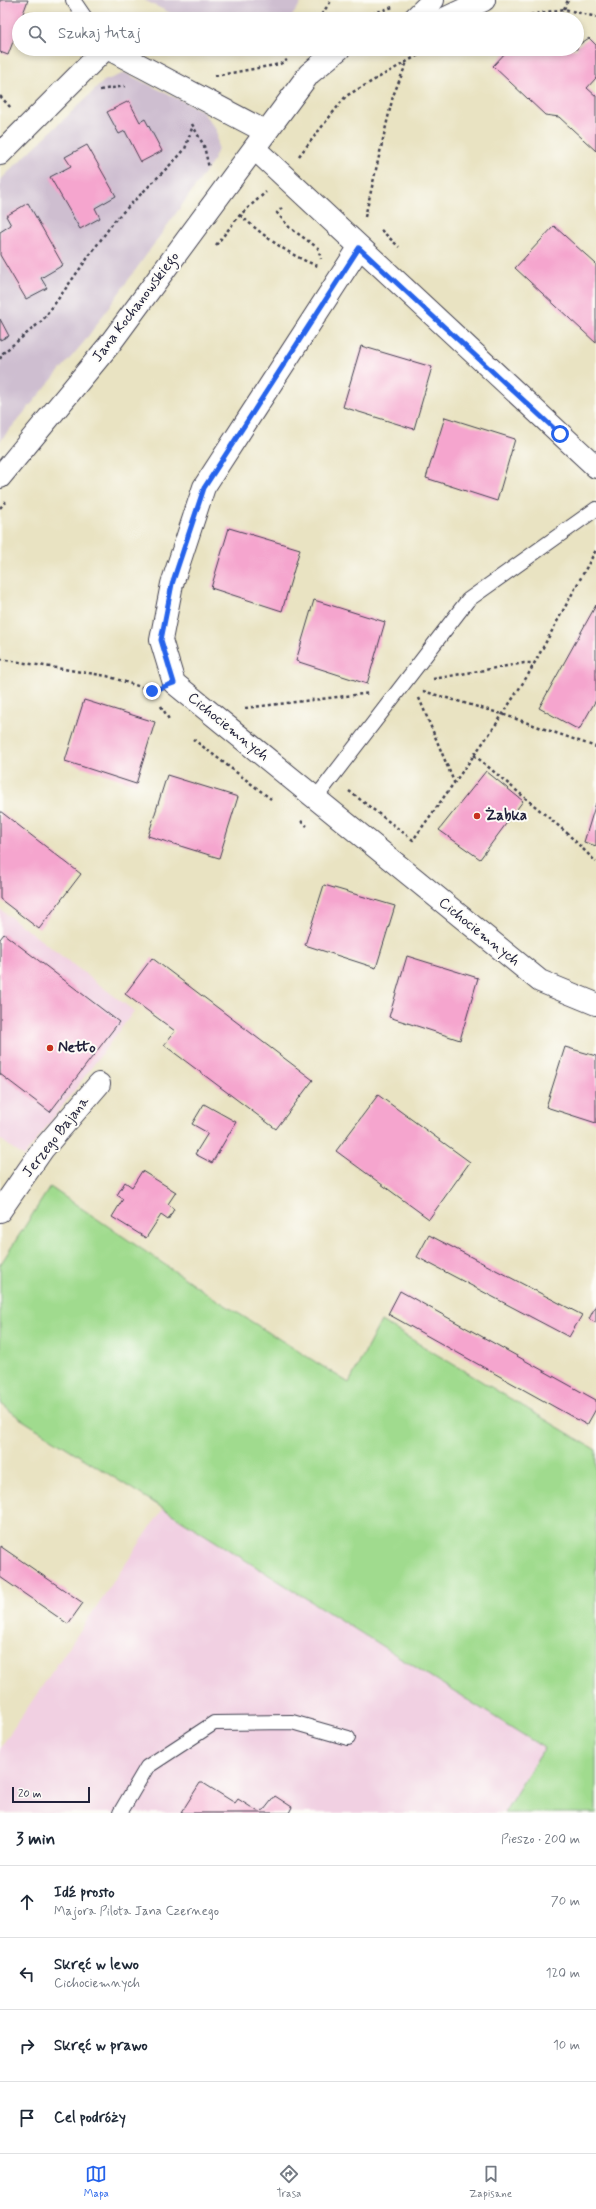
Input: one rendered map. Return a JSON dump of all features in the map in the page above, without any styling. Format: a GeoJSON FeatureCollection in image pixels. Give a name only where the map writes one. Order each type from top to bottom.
{"type":"FeatureCollection","features":[{"type":"Feature","properties":{"kind":"street"},"geometry":{"type":"LineString","coordinates":[[406,12],[433,0]]}},
{"type":"Feature","properties":{"kind":"street"},"geometry":{"type":"LineString","coordinates":[[459,12],[484,0]]}},
{"type":"Feature","properties":{"kind":"street"},"geometry":{"type":"LineString","coordinates":[[0,154],[98,56]]}},
{"type":"Feature","properties":{"kind":"street"},"geometry":{"type":"LineString","coordinates":[[122,56],[151,71],[260,140],[359,248],[596,467]]}},
{"type":"Feature","properties":{"kind":"street","name":"Jana Kochanowskiego"},"geometry":{"type":"LineString","coordinates":[[0,477],[109,345],[309,74],[331,56]]}},
{"type":"Feature","properties":{"kind":"street","name":"Cichociemnych"},"geometry":{"type":"LineString","coordinates":[[359,248],[204,488],[172,584],[161,640],[174,683],[540,981],[596,1004]]}},
{"type":"Feature","properties":{"kind":"street","name":"Jerzego Bajana"},"geometry":{"type":"LineString","coordinates":[[0,1211],[44,1149],[99,1084]]}},
{"type":"Feature","properties":{"kind":"lane"},"geometry":{"type":"LineString","coordinates":[[73,0],[81,12]]}},
{"type":"Feature","properties":{"kind":"lane"},"geometry":{"type":"LineString","coordinates":[[316,799],[468,600],[596,509]]}},
{"type":"Feature","properties":{"kind":"lane"},"geometry":{"type":"LineString","coordinates":[[120,1813],[147,1767],[214,1723],[292,1722],[348,1738]]}},
{"type":"Feature","properties":{"kind":"path"},"geometry":{"type":"LineString","coordinates":[[323,12],[332,0]]}},
{"type":"Feature","properties":{"kind":"path"},"geometry":{"type":"LineString","coordinates":[[564,9],[568,0]]}},
{"type":"Feature","properties":{"kind":"path"},"geometry":{"type":"LineString","coordinates":[[547,12],[564,9],[576,12]]}},
{"type":"Feature","properties":{"kind":"path"},"geometry":{"type":"LineString","coordinates":[[584,14],[596,17]]}},
{"type":"Feature","properties":{"kind":"path"},"geometry":{"type":"LineString","coordinates":[[295,162],[346,96],[417,56]]}},
{"type":"Feature","properties":{"kind":"path"},"geometry":{"type":"LineString","coordinates":[[210,77],[280,64],[289,59]]}},
{"type":"Feature","properties":{"kind":"path"},"geometry":{"type":"LineString","coordinates":[[365,218],[393,96],[407,62]]}},
{"type":"Feature","properties":{"kind":"path"},"geometry":{"type":"LineString","coordinates":[[65,89],[98,90],[146,84],[151,71]]}},
{"type":"Feature","properties":{"kind":"path"},"geometry":{"type":"LineString","coordinates":[[190,120],[204,146],[210,176]]}},
{"type":"Feature","properties":{"kind":"path"},"geometry":{"type":"LineString","coordinates":[[0,359],[3,353],[42,320],[115,220],[185,149],[193,125]]}},
{"type":"Feature","properties":{"kind":"path"},"geometry":{"type":"LineString","coordinates":[[284,205],[277,213],[290,228],[318,248],[322,261]]}},
{"type":"Feature","properties":{"kind":"path"},"geometry":{"type":"LineString","coordinates":[[240,215],[261,234],[299,259],[324,268]]}},
{"type":"Feature","properties":{"kind":"path"},"geometry":{"type":"LineString","coordinates":[[331,778],[413,840],[474,755],[535,662],[596,550]]}},
{"type":"Feature","properties":{"kind":"path"},"geometry":{"type":"LineString","coordinates":[[0,659],[107,676],[152,691],[174,683]]}},
{"type":"Feature","properties":{"kind":"path"},"geometry":{"type":"LineString","coordinates":[[430,680],[535,662]]}},
{"type":"Feature","properties":{"kind":"path"},"geometry":{"type":"LineString","coordinates":[[249,713],[243,708],[400,689]]}},
{"type":"Feature","properties":{"kind":"path"},"geometry":{"type":"LineString","coordinates":[[418,689],[502,714],[596,747]]}},
{"type":"Feature","properties":{"kind":"path"},"geometry":{"type":"LineString","coordinates":[[419,697],[454,782]]}},
{"type":"Feature","properties":{"kind":"path"},"geometry":{"type":"LineString","coordinates":[[193,740],[271,799]]}},
{"type":"Feature","properties":{"kind":"path"},"geometry":{"type":"LineString","coordinates":[[474,755],[567,833],[596,862]]}},
{"type":"Feature","properties":{"kind":"shaded area"},"geometry":{"type":"Polygon","coordinates":[[[144,0],[303,0],[295,12],[168,12],[144,0]]]}},
{"type":"Feature","properties":{"kind":"shaded area"},"geometry":{"type":"Polygon","coordinates":[[[125,73],[201,110],[217,131],[218,149],[212,163],[84,342],[0,441],[0,180],[104,81],[125,73]]]}},
{"type":"Feature","properties":{"kind":"shaded area","name":"Netto"},"geometry":{"type":"Polygon","coordinates":[[[0,909],[134,1011],[24,1157],[0,1139],[0,909]]]}},
{"type":"Feature","properties":{"kind":"shaded area"},"geometry":{"type":"Polygon","coordinates":[[[163,1509],[544,1748],[504,1813],[0,1813],[0,1748],[163,1509]]]}},
{"type":"Feature","properties":{"kind":"green space"},"geometry":{"type":"Polygon","coordinates":[[[50,1187],[214,1298],[349,1383],[381,1321],[596,1450],[596,1813],[504,1813],[544,1748],[21,1419],[0,1403],[0,1265],[50,1187]]]}},
{"type":"Feature","properties":{"kind":"building"},"geometry":{"type":"Polygon","coordinates":[[[0,0],[28,0],[24,12],[12,12],[12,44],[8,55],[0,52],[0,0]]]}},
{"type":"Feature","properties":{"kind":"building"},"geometry":{"type":"Polygon","coordinates":[[[589,38],[596,45],[596,78],[587,88],[596,96],[596,151],[559,117],[545,115],[493,66],[502,56],[584,56],[584,41],[589,38]]]}},
{"type":"Feature","properties":{"kind":"building"},"geometry":{"type":"Polygon","coordinates":[[[129,101],[140,122],[145,119],[162,151],[141,162],[125,131],[119,134],[107,112],[129,101]]]}},
{"type":"Feature","properties":{"kind":"building"},"geometry":{"type":"Polygon","coordinates":[[[87,145],[116,196],[95,208],[100,218],[80,229],[50,177],[71,166],[65,157],[87,145]]]}},
{"type":"Feature","properties":{"kind":"building"},"geometry":{"type":"Polygon","coordinates":[[[28,203],[63,265],[41,278],[47,288],[26,299],[0,255],[0,232],[11,225],[6,216],[28,203]]]}},
{"type":"Feature","properties":{"kind":"building"},"geometry":{"type":"Polygon","coordinates":[[[554,226],[596,264],[596,343],[515,268],[554,226]]]}},
{"type":"Feature","properties":{"kind":"building"},"geometry":{"type":"Polygon","coordinates":[[[0,319],[9,336],[0,340],[0,319]]]}},
{"type":"Feature","properties":{"kind":"building"},"geometry":{"type":"Polygon","coordinates":[[[361,346],[432,367],[414,429],[343,407],[361,346]]]}},
{"type":"Feature","properties":{"kind":"building"},"geometry":{"type":"Polygon","coordinates":[[[445,417],[515,439],[497,501],[426,478],[445,417]]]}},
{"type":"Feature","properties":{"kind":"building"},"geometry":{"type":"Polygon","coordinates":[[[229,528],[300,549],[282,611],[211,588],[229,528]]]}},
{"type":"Feature","properties":{"kind":"building"},"geometry":{"type":"Polygon","coordinates":[[[314,600],[385,622],[367,684],[296,661],[314,600]]]}},
{"type":"Feature","properties":{"kind":"building"},"geometry":{"type":"Polygon","coordinates":[[[596,605],[596,700],[579,730],[539,708],[596,605]]]}},
{"type":"Feature","properties":{"kind":"building"},"geometry":{"type":"Polygon","coordinates":[[[84,700],[155,722],[136,784],[65,761],[84,700]]]}},
{"type":"Feature","properties":{"kind":"building"},"geometry":{"type":"Polygon","coordinates":[[[486,771],[523,801],[480,859],[439,830],[486,771]]]}},
{"type":"Feature","properties":{"kind":"building"},"geometry":{"type":"Polygon","coordinates":[[[167,775],[238,797],[219,858],[148,836],[167,775]]]}},
{"type":"Feature","properties":{"kind":"building"},"geometry":{"type":"Polygon","coordinates":[[[596,803],[596,846],[584,842],[596,803]]]}},
{"type":"Feature","properties":{"kind":"building"},"geometry":{"type":"Polygon","coordinates":[[[0,811],[81,874],[39,929],[0,899],[0,811]]]}},
{"type":"Feature","properties":{"kind":"building"},"geometry":{"type":"Polygon","coordinates":[[[324,885],[395,906],[376,968],[305,945],[324,885]]]}},
{"type":"Feature","properties":{"kind":"building","name":"Netto"},"geometry":{"type":"Polygon","coordinates":[[[4,934],[119,1022],[50,1112],[0,1074],[0,939],[4,934]]]}},
{"type":"Feature","properties":{"kind":"building"},"geometry":{"type":"Polygon","coordinates":[[[407,956],[478,978],[460,1040],[389,1017],[407,956]]]}},
{"type":"Feature","properties":{"kind":"building"},"geometry":{"type":"Polygon","coordinates":[[[152,958],[313,1080],[276,1129],[164,1045],[175,1031],[125,994],[152,958]]]}},
{"type":"Feature","properties":{"kind":"building"},"geometry":{"type":"Polygon","coordinates":[[[565,1047],[596,1056],[596,1123],[546,1107],[565,1047]]]}},
{"type":"Feature","properties":{"kind":"building"},"geometry":{"type":"Polygon","coordinates":[[[378,1095],[470,1162],[429,1219],[336,1151],[378,1095]]]}},
{"type":"Feature","properties":{"kind":"building"},"geometry":{"type":"Polygon","coordinates":[[[204,1104],[236,1122],[212,1163],[195,1154],[208,1133],[192,1124],[204,1104]]]}},
{"type":"Feature","properties":{"kind":"building"},"geometry":{"type":"Polygon","coordinates":[[[142,1171],[176,1192],[168,1204],[174,1209],[168,1220],[161,1215],[146,1238],[112,1217],[123,1199],[117,1195],[125,1182],[132,1187],[142,1171]]]}},
{"type":"Feature","properties":{"kind":"building"},"geometry":{"type":"Polygon","coordinates":[[[429,1235],[582,1315],[569,1337],[417,1257],[429,1235]]]}},
{"type":"Feature","properties":{"kind":"building"},"geometry":{"type":"Polygon","coordinates":[[[400,1291],[596,1400],[596,1409],[587,1425],[388,1314],[400,1291]]]}},
{"type":"Feature","properties":{"kind":"building"},"geometry":{"type":"Polygon","coordinates":[[[596,1305],[596,1323],[589,1319],[596,1305]]]}},
{"type":"Feature","properties":{"kind":"building"},"geometry":{"type":"Polygon","coordinates":[[[0,1546],[83,1603],[68,1624],[0,1577],[0,1546]]]}},
{"type":"Feature","properties":{"kind":"building"},"geometry":{"type":"Polygon","coordinates":[[[200,1783],[203,1783],[235,1803],[238,1799],[257,1811],[264,1810],[275,1796],[292,1807],[289,1813],[181,1813],[200,1783]]]}},
{"type":"Feature","properties":{"kind":"place","name":"Żabka"},"geometry":{"type":"Point","coordinates":[477,816]}},
{"type":"Feature","properties":{"kind":"place","name":"Netto"},"geometry":{"type":"Point","coordinates":[50,1048]}},
{"type":"Feature","properties":{"kind":"route"},"geometry":{"type":"LineString","coordinates":[[152,691],[174,683],[161,640],[172,584],[204,488],[359,248],[560,434]]}}]}
